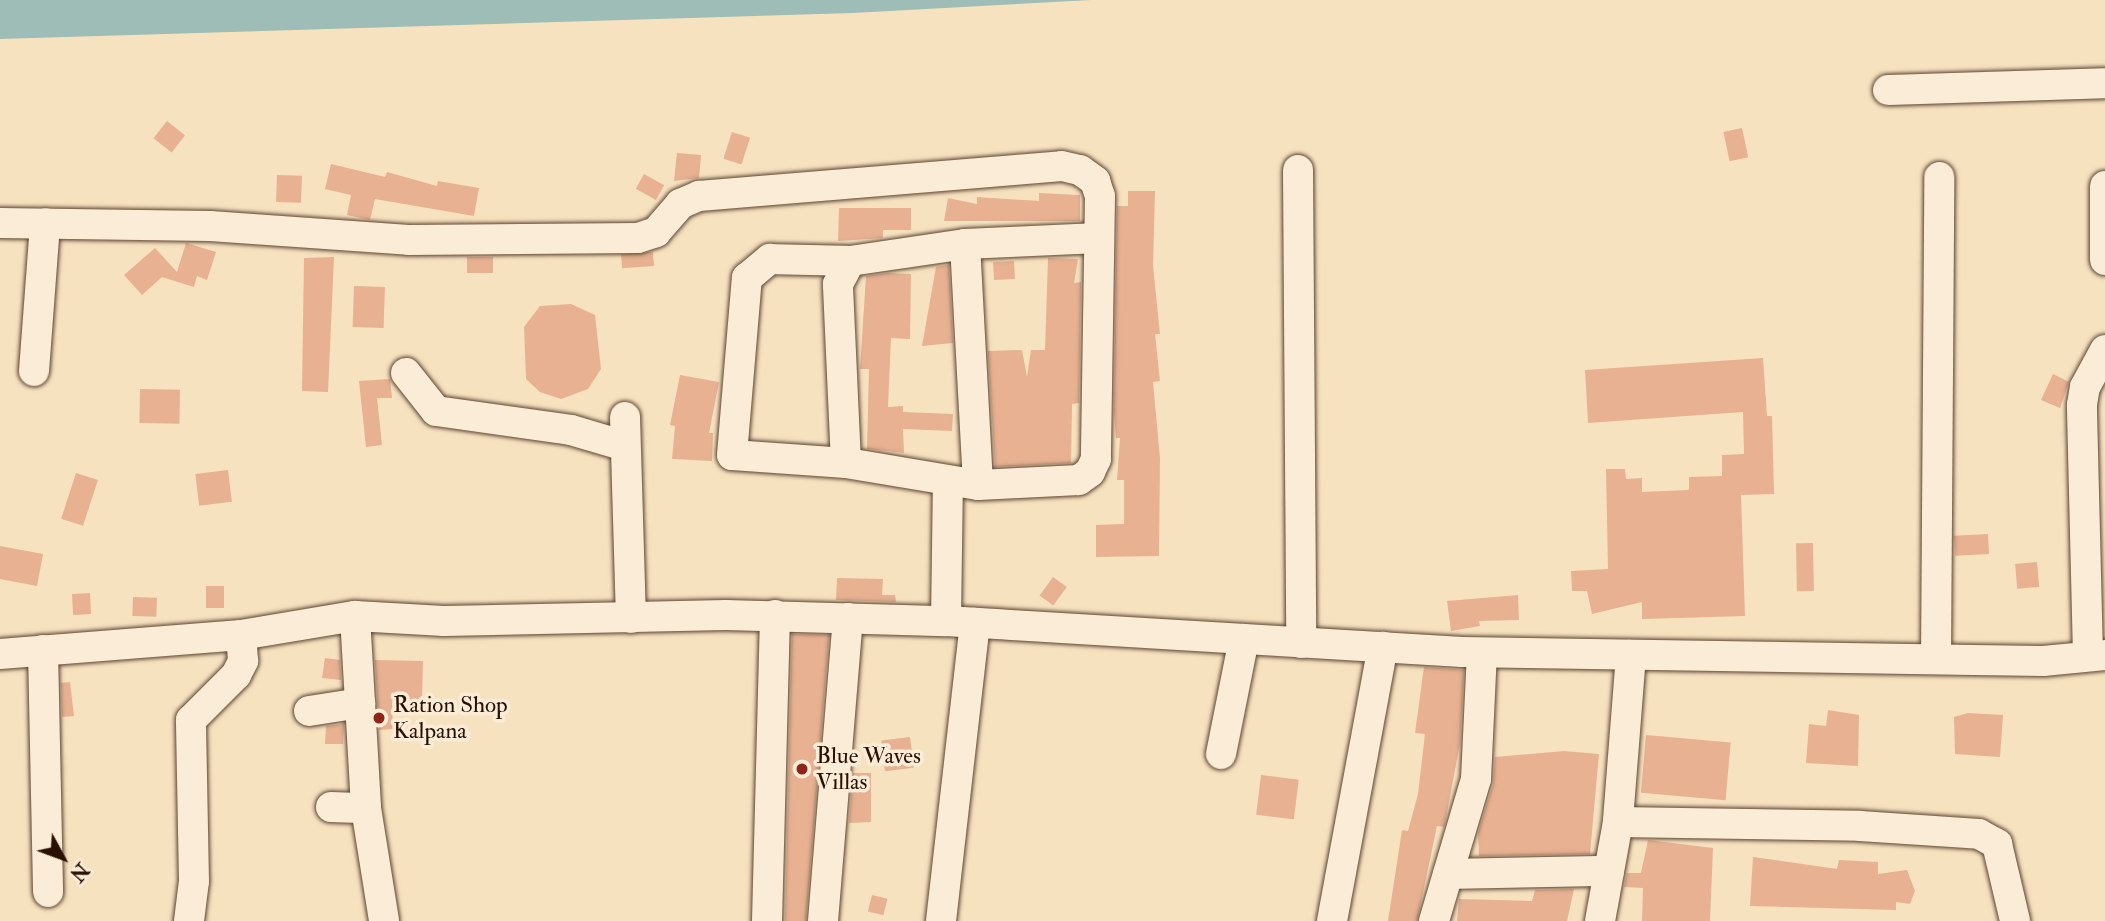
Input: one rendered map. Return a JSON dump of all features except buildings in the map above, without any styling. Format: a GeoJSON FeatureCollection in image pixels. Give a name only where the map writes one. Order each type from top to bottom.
{"type":"FeatureCollection","features":[{"type":"Feature","properties":{"kind":"street"},"geometry":{"type":"LineString","coordinates":[[1888,90],[2105,83]]}},
{"type":"Feature","properties":{"kind":"street"},"geometry":{"type":"LineString","coordinates":[[0,223],[210,226],[409,240],[638,238],[656,232],[680,204],[699,196],[1062,166],[1080,170],[1095,181],[1100,196],[1100,238],[1093,466],[1079,480],[978,485],[846,463],[732,455],[747,278],[770,259],[850,261],[965,244],[1100,238]]}},
{"type":"Feature","properties":{"kind":"street"},"geometry":{"type":"LineString","coordinates":[[1298,170],[1301,643]]}},
{"type":"Feature","properties":{"kind":"street"},"geometry":{"type":"LineString","coordinates":[[1936,659],[1939,177]]}},
{"type":"Feature","properties":{"kind":"street"},"geometry":{"type":"LineString","coordinates":[[2105,186],[2105,260]]}},
{"type":"Feature","properties":{"kind":"street"},"geometry":{"type":"LineString","coordinates":[[34,371],[45,223]]}},
{"type":"Feature","properties":{"kind":"street"},"geometry":{"type":"LineString","coordinates":[[965,244],[978,485]]}},
{"type":"Feature","properties":{"kind":"street"},"geometry":{"type":"LineString","coordinates":[[846,463],[838,284],[850,261]]}},
{"type":"Feature","properties":{"kind":"street"},"geometry":{"type":"LineString","coordinates":[[0,654],[241,635],[355,617],[444,621],[775,615],[961,622],[1482,653],[2043,661],[2097,656],[2082,405],[2085,387],[2105,350]]}},
{"type":"Feature","properties":{"kind":"street"},"geometry":{"type":"LineString","coordinates":[[406,373],[436,411],[571,430],[625,431],[631,618]]}},
{"type":"Feature","properties":{"kind":"street"},"geometry":{"type":"LineString","coordinates":[[940,921],[961,622],[948,481]]}},
{"type":"Feature","properties":{"kind":"street"},"geometry":{"type":"LineString","coordinates":[[767,921],[775,615]]}},
{"type":"Feature","properties":{"kind":"street"},"geometry":{"type":"LineString","coordinates":[[355,617],[366,808],[384,921]]}},
{"type":"Feature","properties":{"kind":"street"},"geometry":{"type":"LineString","coordinates":[[823,921],[848,618]]}},
{"type":"Feature","properties":{"kind":"street"},"geometry":{"type":"LineString","coordinates":[[189,921],[194,881],[191,720],[236,675],[243,661],[241,635]]}},
{"type":"Feature","properties":{"kind":"street"},"geometry":{"type":"LineString","coordinates":[[1221,754],[1244,639]]}},
{"type":"Feature","properties":{"kind":"street"},"geometry":{"type":"LineString","coordinates":[[1332,921],[1383,648]]}},
{"type":"Feature","properties":{"kind":"street"},"geometry":{"type":"LineString","coordinates":[[43,650],[48,892]]}},
{"type":"Feature","properties":{"kind":"street"},"geometry":{"type":"LineString","coordinates":[[1434,921],[1476,779],[1482,653]]}},
{"type":"Feature","properties":{"kind":"street"},"geometry":{"type":"LineString","coordinates":[[1600,921],[1618,822],[1631,655]]}},
{"type":"Feature","properties":{"kind":"street"},"geometry":{"type":"LineString","coordinates":[[309,711],[360,703]]}},
{"type":"Feature","properties":{"kind":"street"},"geometry":{"type":"LineString","coordinates":[[331,807],[366,808]]}},
{"type":"Feature","properties":{"kind":"street"},"geometry":{"type":"LineString","coordinates":[[1618,822],[1860,826],[1979,834],[1997,844],[2015,921]]}},
{"type":"Feature","properties":{"kind":"street"},"geometry":{"type":"LineString","coordinates":[[1448,874],[1609,871]]}},
{"type":"Feature","properties":{"kind":"water"},"geometry":{"type":"Polygon","coordinates":[[[0,0],[1091,0],[853,13],[0,39],[0,0]]]}},
{"type":"Feature","properties":{"kind":"place","name":"Ration Shop Kalpana"},"geometry":{"type":"Point","coordinates":[379,718]}},
{"type":"Feature","properties":{"kind":"place","name":"Blue Waves Villas"},"geometry":{"type":"Point","coordinates":[802,769]}}]}
